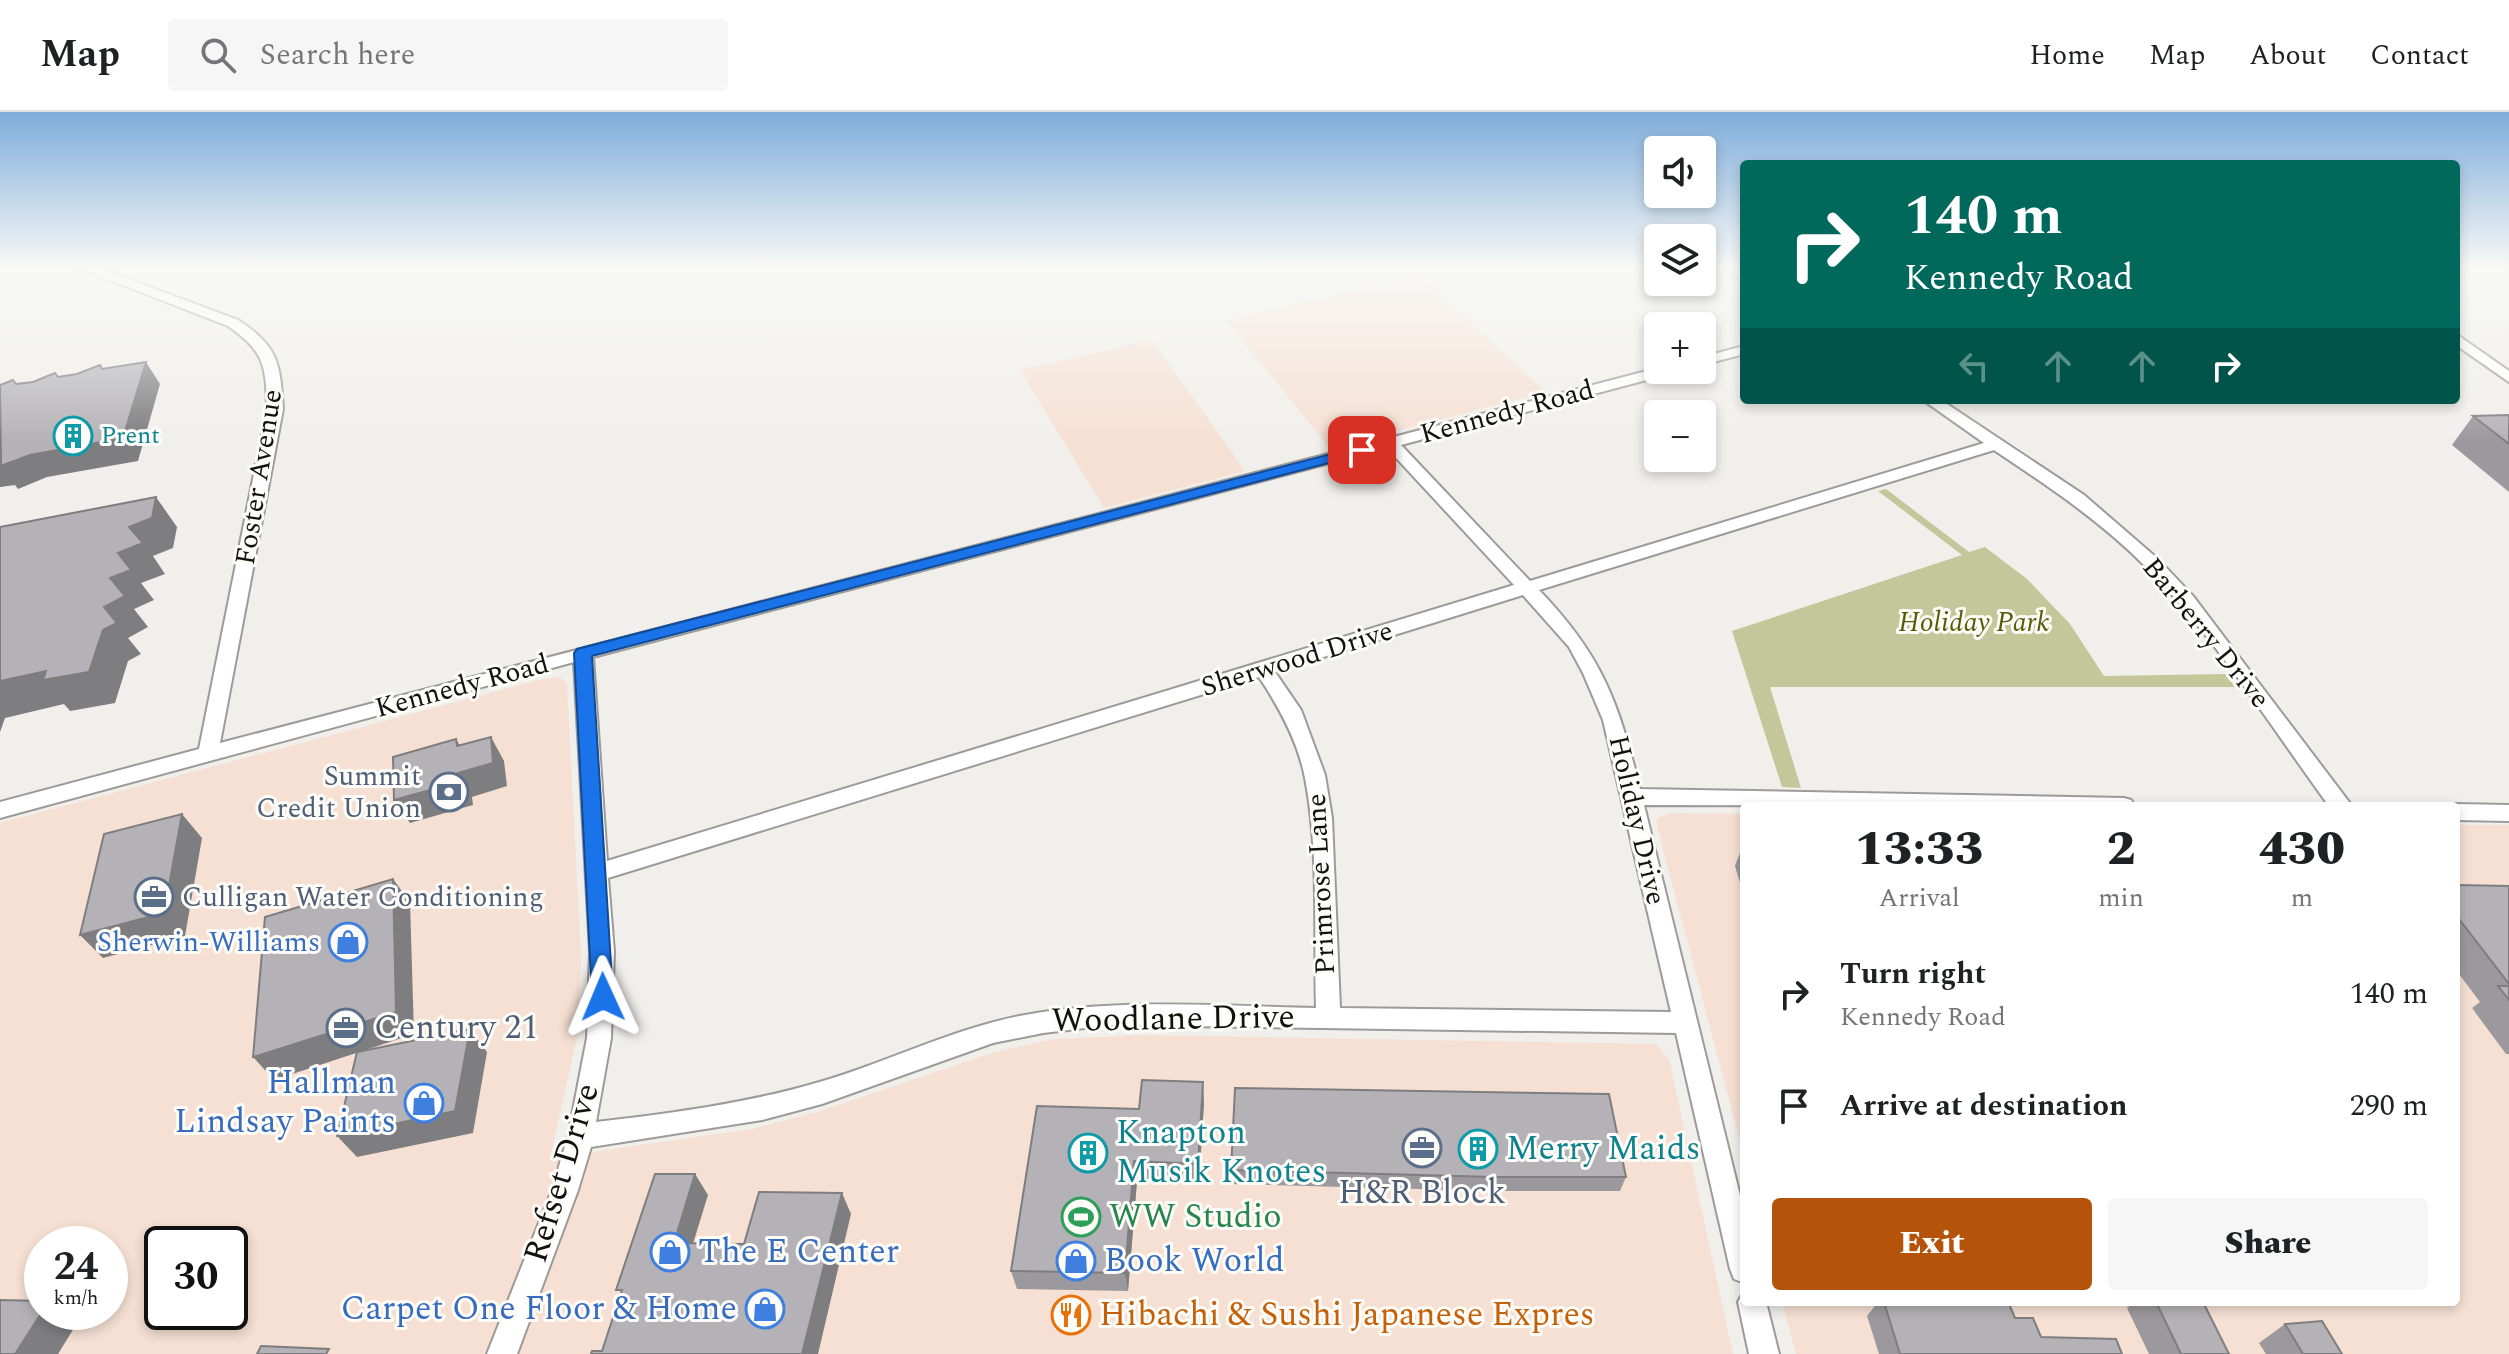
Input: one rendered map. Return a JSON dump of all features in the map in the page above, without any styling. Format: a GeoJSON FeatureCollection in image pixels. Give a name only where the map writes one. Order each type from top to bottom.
{"type":"FeatureCollection","features":[{"type":"Feature","properties":{"kind":"street","name":"Foster Avenue"},"geometry":{"type":"LineString","coordinates":[[208,755],[275,409],[273,367],[264,350],[236,326]]}},
{"type":"Feature","properties":{"kind":"street"},"geometry":{"type":"LineString","coordinates":[[2460,341],[2509,378]]}},
{"type":"Feature","properties":{"kind":"street"},"geometry":{"type":"LineString","coordinates":[[1716,357],[1740,351]]}},
{"type":"Feature","properties":{"kind":"street","name":"Kennedy Road"},"geometry":{"type":"LineString","coordinates":[[0,810],[583,653],[1644,376]]}},
{"type":"Feature","properties":{"kind":"street","name":"Barberry Drive"},"geometry":{"type":"LineString","coordinates":[[1937,404],[2078,499],[2152,563],[2187,600],[2338,802]]}},
{"type":"Feature","properties":{"kind":"street","name":"Holiday Drive"},"geometry":{"type":"LineString","coordinates":[[1391,443],[1576,644],[1606,698],[1633,797],[1740,1252]]}},
{"type":"Feature","properties":{"kind":"street","name":"Sherwood Drive"},"geometry":{"type":"LineString","coordinates":[[597,873],[1996,444]]}},
{"type":"Feature","properties":{"kind":"street","name":"Refset Drive"},"geometry":{"type":"LineString","coordinates":[[502,1354],[565,1190],[581,1136],[599,1038],[603,997],[583,653]]}},
{"type":"Feature","properties":{"kind":"street","name":"Primrose Lane"},"geometry":{"type":"LineString","coordinates":[[1263,669],[1291,710],[1315,775],[1321,818],[1328,1016]]}},
{"type":"Feature","properties":{"kind":"street"},"geometry":{"type":"LineString","coordinates":[[1633,797],[1906,802]]}},
{"type":"Feature","properties":{"kind":"street"},"geometry":{"type":"LineString","coordinates":[[2460,812],[2509,813]]}},
{"type":"Feature","properties":{"kind":"street","name":"Woodlane Drive"},"geometry":{"type":"LineString","coordinates":[[581,1136],[664,1126],[780,1103],[823,1092],[975,1037],[1035,1022],[1110,1015],[1685,1023]]}},
{"type":"Feature","properties":{"kind":"street"},"geometry":{"type":"LineString","coordinates":[[1753,1306],[1764,1354]]}},
{"type":"Feature","properties":{"kind":"shaded area"},"geometry":{"type":"Polygon","coordinates":[[[1230,326],[1474,326],[1546,392],[1330,448],[1230,326]]]}},
{"type":"Feature","properties":{"kind":"shaded area"},"geometry":{"type":"Polygon","coordinates":[[[1152,340],[1245,471],[1104,508],[1020,370],[1152,340]]]}},
{"type":"Feature","properties":{"kind":"shaded area"},"geometry":{"type":"Polygon","coordinates":[[[560,677],[567,684],[581,957],[577,1038],[550,1158],[752,1129],[817,1112],[992,1053],[1053,1039],[1146,1035],[1656,1044],[1669,1059],[1733,1354],[0,1354],[0,823],[560,677]]]}},
{"type":"Feature","properties":{"kind":"shaded area"},"geometry":{"type":"Polygon","coordinates":[[[1669,813],[1740,814],[1740,1142],[1657,826],[1657,819],[1669,813]]]}},
{"type":"Feature","properties":{"kind":"shaded area"},"geometry":{"type":"Polygon","coordinates":[[[2460,825],[2509,825],[2509,1354],[1796,1354],[1783,1306],[2460,1306],[2460,825]]]}},
{"type":"Feature","properties":{"kind":"green space","name":"Holiday Park"},"geometry":{"type":"Polygon","coordinates":[[[1886,489],[1969,552],[1985,547],[2027,579],[2070,624],[2104,676],[2227,674],[2236,687],[1770,687],[1801,788],[1782,787],[1732,631],[1962,555],[1878,491],[1886,489]]]}},
{"type":"Feature","properties":{"kind":"building"},"geometry":{"type":"Polygon","coordinates":[[[146,362],[123,438],[30,455],[1,466],[0,385],[13,380],[16,384],[33,382],[55,373],[58,377],[77,374],[100,365],[102,369],[146,362]]]}},
{"type":"Feature","properties":{"kind":"building"},"geometry":{"type":"Polygon","coordinates":[[[2509,415],[2509,444],[2473,416],[2509,415]]]}},
{"type":"Feature","properties":{"kind":"building","name":"Prent"},"geometry":{"type":"Polygon","coordinates":[[[156,497],[152,518],[129,527],[143,543],[118,553],[131,570],[110,578],[125,596],[104,607],[117,623],[103,630],[89,672],[43,680],[46,671],[0,681],[0,527],[156,497]]]}},
{"type":"Feature","properties":{"kind":"building"},"geometry":{"type":"Polygon","coordinates":[[[491,737],[493,763],[458,773],[459,782],[394,800],[393,757],[456,739],[457,746],[491,737]]]}},
{"type":"Feature","properties":{"kind":"building"},"geometry":{"type":"Polygon","coordinates":[[[182,814],[164,913],[80,935],[104,834],[182,814]]]}},
{"type":"Feature","properties":{"kind":"building"},"geometry":{"type":"Polygon","coordinates":[[[393,879],[396,1012],[253,1057],[265,917],[393,879]]]}},
{"type":"Feature","properties":{"kind":"building"},"geometry":{"type":"Polygon","coordinates":[[[2460,885],[2509,886],[2509,984],[2460,920],[2460,885]]]}},
{"type":"Feature","properties":{"kind":"building"},"geometry":{"type":"Polygon","coordinates":[[[2498,986],[2509,986],[2509,1000],[2498,986]]]}},
{"type":"Feature","properties":{"kind":"building"},"geometry":{"type":"Polygon","coordinates":[[[470,1029],[455,1111],[337,1136],[357,1052],[470,1029]]]}},
{"type":"Feature","properties":{"kind":"building"},"geometry":{"type":"Polygon","coordinates":[[[1142,1080],[1203,1082],[1198,1164],[1134,1161],[1125,1273],[1011,1271],[1037,1106],[1139,1109],[1142,1080]]]}},
{"type":"Feature","properties":{"kind":"building"},"geometry":{"type":"Polygon","coordinates":[[[1235,1088],[1609,1094],[1626,1177],[1231,1170],[1235,1088]]]}},
{"type":"Feature","properties":{"kind":"building"},"geometry":{"type":"Polygon","coordinates":[[[655,1174],[695,1174],[674,1243],[744,1244],[759,1192],[842,1193],[802,1354],[591,1354],[592,1351],[602,1351],[622,1290],[616,1290],[655,1174]]]}},
{"type":"Feature","properties":{"kind":"building"},"geometry":{"type":"Polygon","coordinates":[[[0,1300],[24,1301],[24,1330],[30,1330],[15,1354],[0,1354],[0,1300]]]}},
{"type":"Feature","properties":{"kind":"building"},"geometry":{"type":"Polygon","coordinates":[[[1885,1306],[2010,1306],[2015,1318],[2033,1318],[2041,1337],[2116,1339],[2122,1354],[1900,1354],[1885,1306]]]}},
{"type":"Feature","properties":{"kind":"building"},"geometry":{"type":"Polygon","coordinates":[[[2158,1306],[2205,1306],[2229,1354],[2181,1354],[2158,1306]]]}},
{"type":"Feature","properties":{"kind":"building"},"geometry":{"type":"Polygon","coordinates":[[[2322,1321],[2342,1354],[2303,1354],[2285,1324],[2322,1321]]]}},
{"type":"Feature","properties":{"kind":"building"},"geometry":{"type":"Polygon","coordinates":[[[261,1346],[329,1349],[326,1354],[257,1354],[261,1346]]]}},
{"type":"Feature","properties":{"kind":"place","name":"Prent"},"geometry":{"type":"Point","coordinates":[73,436]}},
{"type":"Feature","properties":{"kind":"place","name":"Summit Credit Union"},"geometry":{"type":"Point","coordinates":[449,792]}},
{"type":"Feature","properties":{"kind":"place","name":"Culligan Water Conditioning"},"geometry":{"type":"Point","coordinates":[154,897]}},
{"type":"Feature","properties":{"kind":"place","name":"Sherwin-Williams"},"geometry":{"type":"Point","coordinates":[348,942]}},
{"type":"Feature","properties":{"kind":"place","name":"Century 21"},"geometry":{"type":"Point","coordinates":[346,1028]}},
{"type":"Feature","properties":{"kind":"place","name":"Hallman Lindsay Paints"},"geometry":{"type":"Point","coordinates":[424,1103]}},
{"type":"Feature","properties":{"kind":"place","name":"H&R Block"},"geometry":{"type":"Point","coordinates":[1422,1148]}},
{"type":"Feature","properties":{"kind":"place","name":"Merry Maids"},"geometry":{"type":"Point","coordinates":[1478,1149]}},
{"type":"Feature","properties":{"kind":"place","name":"Knapton Musik Knotes"},"geometry":{"type":"Point","coordinates":[1088,1153]}},
{"type":"Feature","properties":{"kind":"place","name":"WW Studio"},"geometry":{"type":"Point","coordinates":[1081,1217]}},
{"type":"Feature","properties":{"kind":"place","name":"The E Center"},"geometry":{"type":"Point","coordinates":[670,1252]}},
{"type":"Feature","properties":{"kind":"place","name":"Book World"},"geometry":{"type":"Point","coordinates":[1076,1261]}},
{"type":"Feature","properties":{"kind":"place","name":"Carpet One Floor & Home"},"geometry":{"type":"Point","coordinates":[765,1309]}},
{"type":"Feature","properties":{"kind":"place","name":"Hibachi & Sushi Japanese Expres"},"geometry":{"type":"Point","coordinates":[1071,1315]}},
{"type":"Feature","properties":{"kind":"route"},"geometry":{"type":"LineString","coordinates":[[603,997],[583,653],[1362,450]]}}]}
